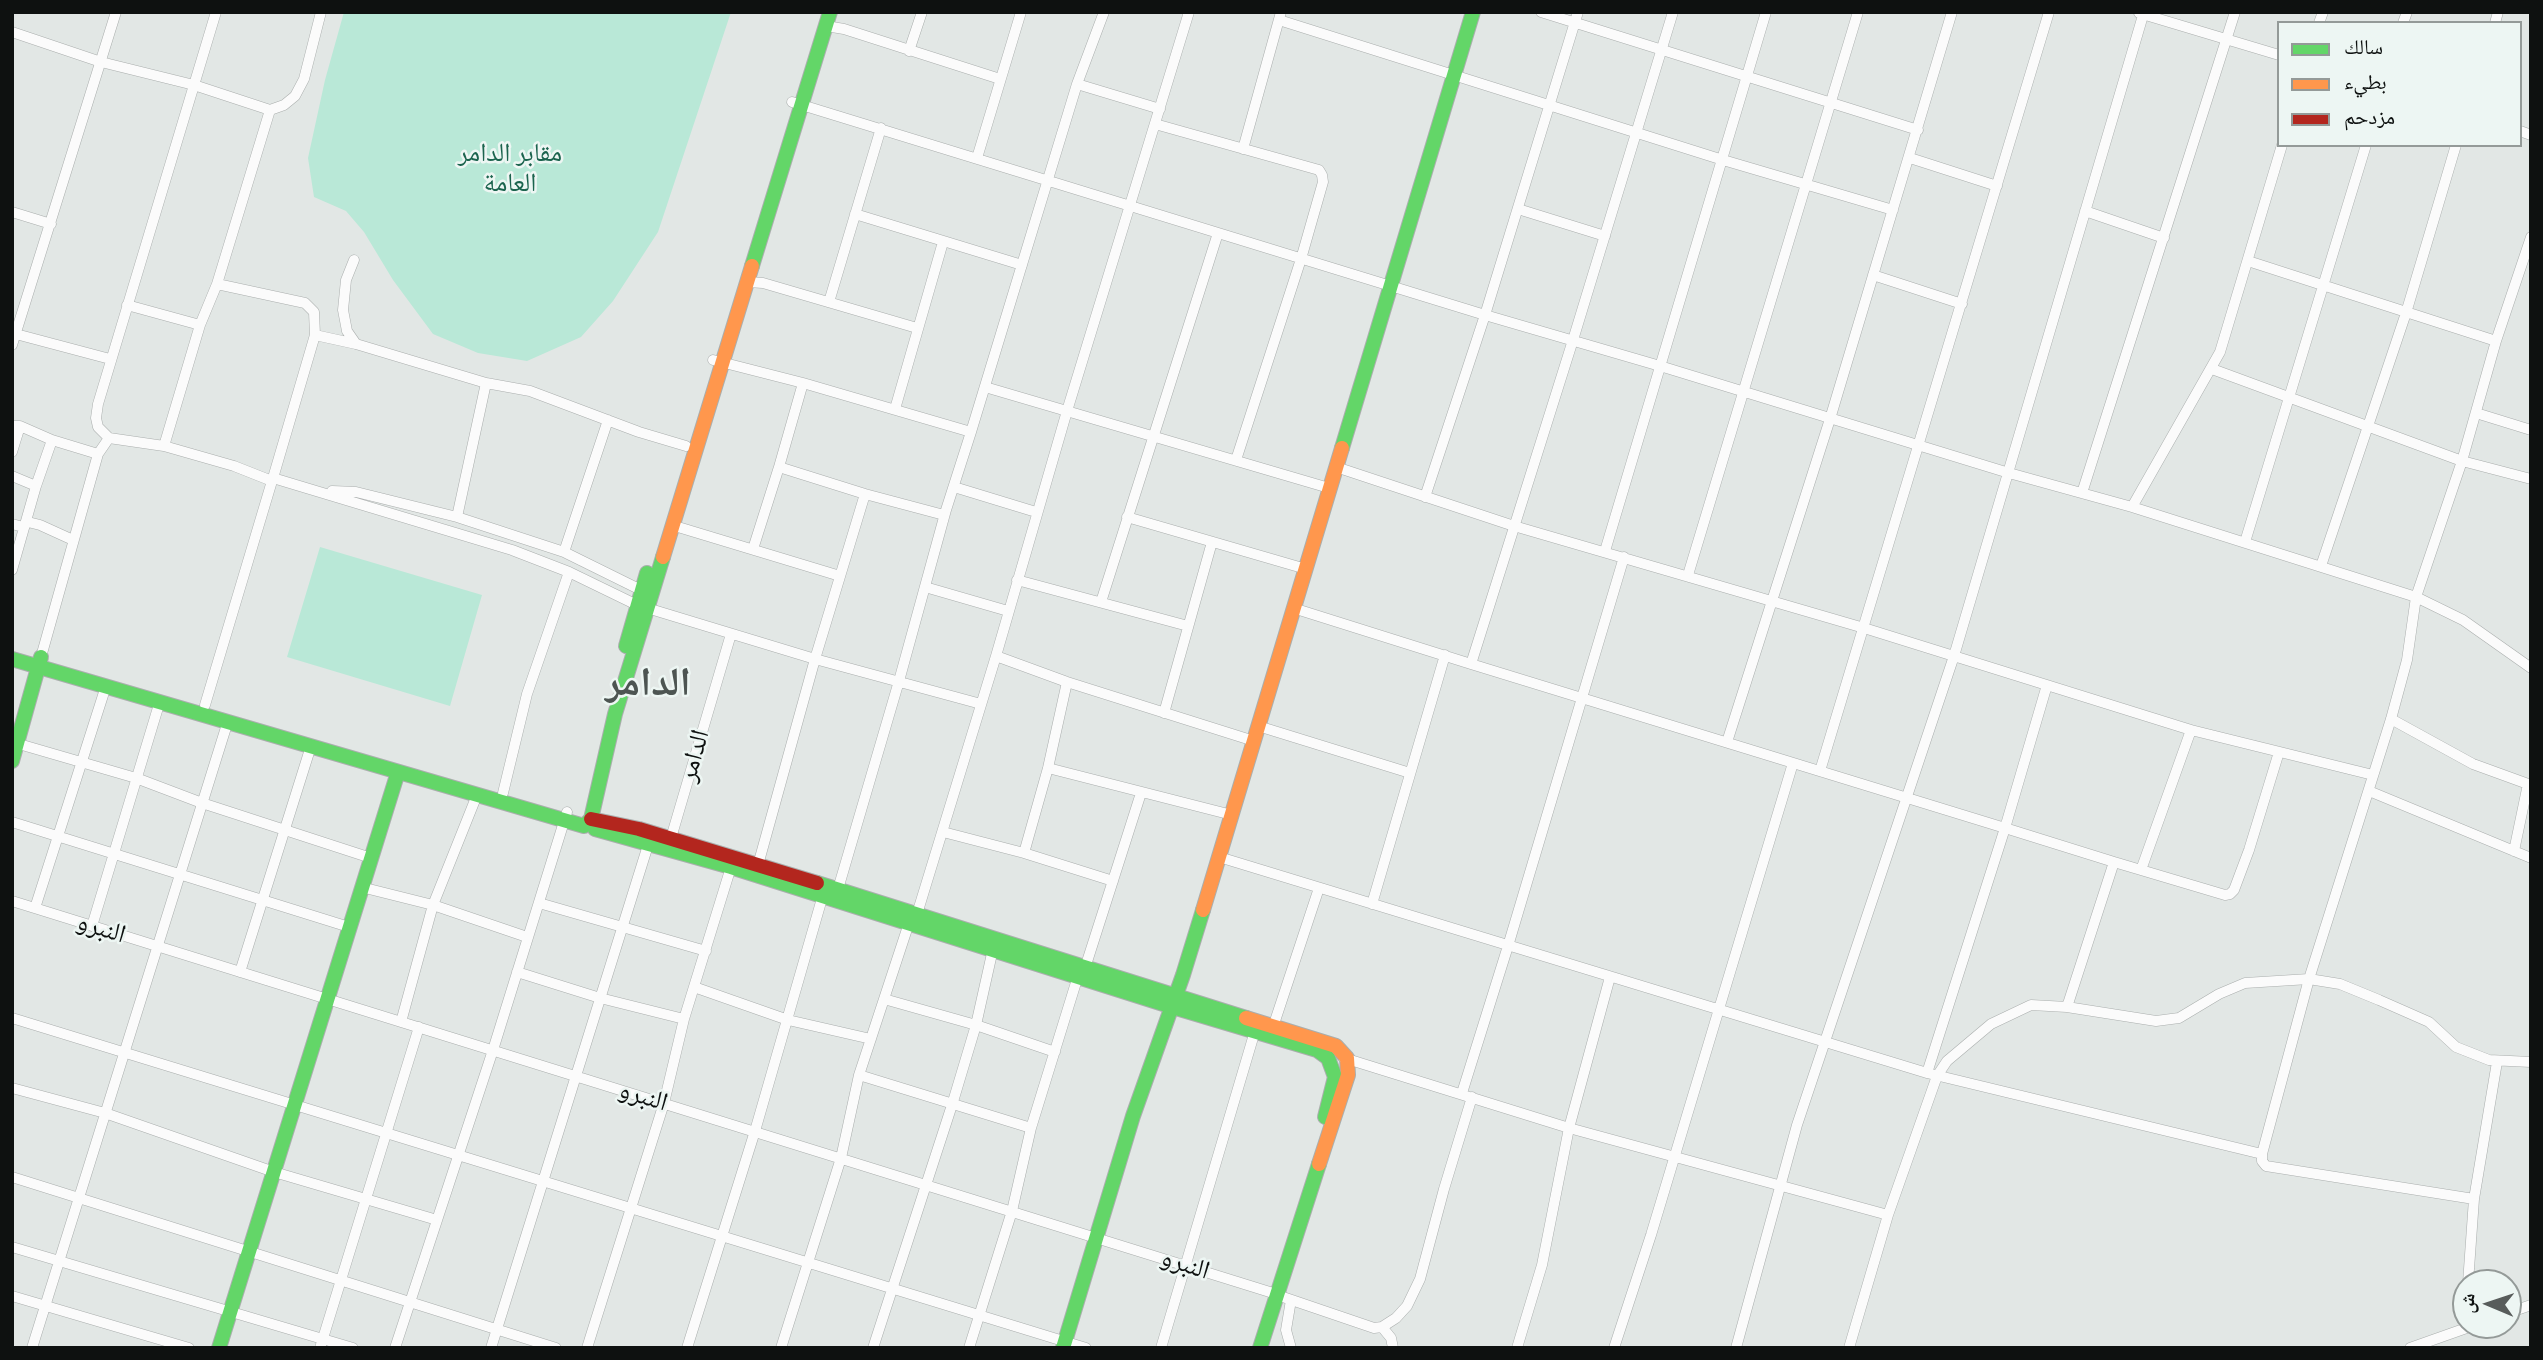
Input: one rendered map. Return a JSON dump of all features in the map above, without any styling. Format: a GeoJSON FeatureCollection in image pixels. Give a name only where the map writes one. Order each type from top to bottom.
{"type":"FeatureCollection","features":[{"type":"Feature","properties":{"kind":"street"},"geometry":{"type":"LineString","coordinates":[[110,359],[13,338],[116,12]]}},
{"type":"Feature","properties":{"kind":"street"},"geometry":{"type":"LineString","coordinates":[[216,12],[110,359],[96,418],[98,427],[109,438],[164,446],[512,550],[569,572],[643,607],[815,659],[981,704]]}},
{"type":"Feature","properties":{"kind":"street"},"geometry":{"type":"LineString","coordinates":[[12,32],[101,62],[194,85],[270,110],[284,106],[295,96],[304,79],[321,12]]}},
{"type":"Feature","properties":{"kind":"street"},"geometry":{"type":"LineString","coordinates":[[395,1348],[539,902],[577,819],[615,714],[686,446],[748,282],[819,12]]}},
{"type":"Feature","properties":{"kind":"street"},"geometry":{"type":"LineString","coordinates":[[909,51],[922,12]]}},
{"type":"Feature","properties":{"kind":"street"},"geometry":{"type":"LineString","coordinates":[[977,158],[1021,12]]}},
{"type":"Feature","properties":{"kind":"street"},"geometry":{"type":"LineString","coordinates":[[838,890],[900,681],[944,515],[1077,84],[1103,12]]}},
{"type":"Feature","properties":{"kind":"street"},"geometry":{"type":"LineString","coordinates":[[781,1348],[841,1158],[859,1075],[943,832],[1066,411],[1189,12]]}},
{"type":"Feature","properties":{"kind":"street"},"geometry":{"type":"LineString","coordinates":[[1064,1345],[1133,1116],[1174,1001],[1232,816],[1473,12]]}},
{"type":"Feature","properties":{"kind":"street"},"geometry":{"type":"LineString","coordinates":[[1541,12],[1576,17],[1660,50],[1918,130]]}},
{"type":"Feature","properties":{"kind":"street"},"geometry":{"type":"LineString","coordinates":[[1471,664],[1673,12]]}},
{"type":"Feature","properties":{"kind":"street"},"geometry":{"type":"LineString","coordinates":[[1605,551],[1766,12]]}},
{"type":"Feature","properties":{"kind":"street"},"geometry":{"type":"LineString","coordinates":[[1688,575],[1858,12]]}},
{"type":"Feature","properties":{"kind":"street"},"geometry":{"type":"LineString","coordinates":[[1727,742],[1830,419],[1952,12]]}},
{"type":"Feature","properties":{"kind":"street"},"geometry":{"type":"LineString","coordinates":[[1820,771],[2049,12]]}},
{"type":"Feature","properties":{"kind":"street"},"geometry":{"type":"LineString","coordinates":[[2082,493],[2235,12]]}},
{"type":"Feature","properties":{"kind":"street"},"geometry":{"type":"LineString","coordinates":[[1736,1348],[1797,1125],[1954,656],[2142,13],[2277,54]]}},
{"type":"Feature","properties":{"kind":"street"},"geometry":{"type":"LineString","coordinates":[[1243,149],[1280,16],[1454,75],[1723,160],[1893,210]]}},
{"type":"Feature","properties":{"kind":"street"},"geometry":{"type":"LineString","coordinates":[[1425,497],[1485,315],[1576,17]]}},
{"type":"Feature","properties":{"kind":"street"},"geometry":{"type":"LineString","coordinates":[[647,592],[672,529],[718,361],[797,103],[828,19],[844,29],[1000,79]]}},
{"type":"Feature","properties":{"kind":"street"},"geometry":{"type":"LineString","coordinates":[[1077,84],[1160,109]]}},
{"type":"Feature","properties":{"kind":"street"},"geometry":{"type":"LineString","coordinates":[[797,103],[1485,315],[2132,507],[2417,597],[2463,620],[2531,668]]}},
{"type":"Feature","properties":{"kind":"street"},"geometry":{"type":"LineString","coordinates":[[164,446],[270,110]]}},
{"type":"Feature","properties":{"kind":"street"},"geometry":{"type":"LineString","coordinates":[[1155,124],[1319,170],[1322,175],[1301,259],[1236,460]]}},
{"type":"Feature","properties":{"kind":"street"},"geometry":{"type":"LineString","coordinates":[[829,302],[881,128]]}},
{"type":"Feature","properties":{"kind":"street"},"geometry":{"type":"LineString","coordinates":[[2132,507],[2220,352],[2281,147]]}},
{"type":"Feature","properties":{"kind":"street"},"geometry":{"type":"LineString","coordinates":[[2245,542],[2365,147]]}},
{"type":"Feature","properties":{"kind":"street"},"geometry":{"type":"LineString","coordinates":[[2321,566],[2406,313],[2455,147]]}},
{"type":"Feature","properties":{"kind":"street"},"geometry":{"type":"LineString","coordinates":[[1910,158],[1997,186]]}},
{"type":"Feature","properties":{"kind":"street"},"geometry":{"type":"LineString","coordinates":[[1518,209],[1605,236]]}},
{"type":"Feature","properties":{"kind":"street"},"geometry":{"type":"LineString","coordinates":[[2085,211],[2164,238]]}},
{"type":"Feature","properties":{"kind":"street"},"geometry":{"type":"LineString","coordinates":[[12,212],[51,224]]}},
{"type":"Feature","properties":{"kind":"street"},"geometry":{"type":"LineString","coordinates":[[855,214],[1022,265]]}},
{"type":"Feature","properties":{"kind":"street"},"geometry":{"type":"LineString","coordinates":[[1101,602],[1218,233]]}},
{"type":"Feature","properties":{"kind":"street"},"geometry":{"type":"LineString","coordinates":[[2474,1199],[2266,1166],[2262,1161],[2262,1154],[2309,979],[2391,719],[2407,660],[2417,597],[2531,237]]}},
{"type":"Feature","properties":{"kind":"street"},"geometry":{"type":"LineString","coordinates":[[895,410],[943,242]]}},
{"type":"Feature","properties":{"kind":"street"},"geometry":{"type":"LineString","coordinates":[[354,260],[346,280],[344,310],[347,331],[356,344]]}},
{"type":"Feature","properties":{"kind":"street"},"geometry":{"type":"LineString","coordinates":[[2248,261],[2496,341]]}},
{"type":"Feature","properties":{"kind":"street"},"geometry":{"type":"LineString","coordinates":[[1873,275],[1962,304]]}},
{"type":"Feature","properties":{"kind":"street"},"geometry":{"type":"LineString","coordinates":[[748,282],[763,283],[917,328]]}},
{"type":"Feature","properties":{"kind":"street"},"geometry":{"type":"LineString","coordinates":[[205,705],[315,335],[314,312],[310,305],[258,291],[217,284]]}},
{"type":"Feature","properties":{"kind":"street"},"geometry":{"type":"LineString","coordinates":[[127,305],[200,325]]}},
{"type":"Feature","properties":{"kind":"street"},"geometry":{"type":"LineString","coordinates":[[315,335],[356,344],[486,383],[530,391],[686,446]]}},
{"type":"Feature","properties":{"kind":"street"},"geometry":{"type":"LineString","coordinates":[[718,361],[971,432]]}},
{"type":"Feature","properties":{"kind":"street"},"geometry":{"type":"LineString","coordinates":[[2211,369],[2462,461],[2531,479]]}},
{"type":"Feature","properties":{"kind":"street"},"geometry":{"type":"LineString","coordinates":[[457,517],[486,383]]}},
{"type":"Feature","properties":{"kind":"street"},"geometry":{"type":"LineString","coordinates":[[753,549],[803,383]]}},
{"type":"Feature","properties":{"kind":"street"},"geometry":{"type":"LineString","coordinates":[[985,387],[1329,488]]}},
{"type":"Feature","properties":{"kind":"street"},"geometry":{"type":"LineString","coordinates":[[2476,413],[2531,430]]}},
{"type":"Feature","properties":{"kind":"street"},"geometry":{"type":"LineString","coordinates":[[564,552],[608,420]]}},
{"type":"Feature","properties":{"kind":"street"},"geometry":{"type":"LineString","coordinates":[[12,452],[16,426],[97,454]]}},
{"type":"Feature","properties":{"kind":"street"},"geometry":{"type":"LineString","coordinates":[[12,761],[97,454],[109,438]]}},
{"type":"Feature","properties":{"kind":"street"},"geometry":{"type":"LineString","coordinates":[[12,570],[23,527],[52,440]]}},
{"type":"Feature","properties":{"kind":"street"},"geometry":{"type":"LineString","coordinates":[[779,467],[944,515]]}},
{"type":"Feature","properties":{"kind":"street"},"geometry":{"type":"LineString","coordinates":[[1336,467],[1514,526],[1864,628],[2190,730],[2373,775]]}},
{"type":"Feature","properties":{"kind":"street"},"geometry":{"type":"LineString","coordinates":[[12,476],[36,486]]}},
{"type":"Feature","properties":{"kind":"street"},"geometry":{"type":"LineString","coordinates":[[954,486],[1036,512]]}},
{"type":"Feature","properties":{"kind":"street"},"geometry":{"type":"LineString","coordinates":[[314,490],[356,492],[457,517],[564,552],[647,592]]}},
{"type":"Feature","properties":{"kind":"street"},"geometry":{"type":"LineString","coordinates":[[758,865],[815,659],[865,494]]}},
{"type":"Feature","properties":{"kind":"street"},"geometry":{"type":"LineString","coordinates":[[1127,517],[1306,569]]}},
{"type":"Feature","properties":{"kind":"street"},"geometry":{"type":"LineString","coordinates":[[23,527],[28,522],[40,525],[73,540]]}},
{"type":"Feature","properties":{"kind":"street"},"geometry":{"type":"LineString","coordinates":[[12,524],[23,527]]}},
{"type":"Feature","properties":{"kind":"street"},"geometry":{"type":"LineString","coordinates":[[672,529],[678,527],[840,576]]}},
{"type":"Feature","properties":{"kind":"street"},"geometry":{"type":"LineString","coordinates":[[1164,713],[1212,542]]}},
{"type":"Feature","properties":{"kind":"street"},"geometry":{"type":"LineString","coordinates":[[1393,1348],[1391,1338],[1382,1327],[1396,1318],[1407,1306],[1420,1279],[1508,946],[1624,556]]}},
{"type":"Feature","properties":{"kind":"street"},"geometry":{"type":"LineString","coordinates":[[503,793],[527,694],[569,572]]}},
{"type":"Feature","properties":{"kind":"street"},"geometry":{"type":"LineString","coordinates":[[1017,580],[1188,626]]}},
{"type":"Feature","properties":{"kind":"street"},"geometry":{"type":"LineString","coordinates":[[925,587],[1008,611]]}},
{"type":"Feature","properties":{"kind":"street"},"geometry":{"type":"LineString","coordinates":[[1293,608],[2225,895],[2234,890],[2279,752]]}},
{"type":"Feature","properties":{"kind":"street","name":"الدامر"},"geometry":{"type":"LineString","coordinates":[[671,838],[731,634]]}},
{"type":"Feature","properties":{"kind":"street"},"geometry":{"type":"LineString","coordinates":[[12,649],[106,686],[478,795],[671,838],[838,890],[993,949],[1082,972]]}},
{"type":"Feature","properties":{"kind":"street"},"geometry":{"type":"LineString","coordinates":[[1372,904],[1445,655]]}},
{"type":"Feature","properties":{"kind":"street"},"geometry":{"type":"LineString","coordinates":[[996,656],[1164,713],[1256,733],[1410,773]]}},
{"type":"Feature","properties":{"kind":"street"},"geometry":{"type":"LineString","coordinates":[[12,659],[39,661],[205,705],[503,793],[649,842],[823,895],[913,918],[1174,1001],[1336,1046],[1347,1058],[1348,1075],[1281,1296],[1258,1348]]}},
{"type":"Feature","properties":{"kind":"street"},"geometry":{"type":"LineString","coordinates":[[1024,853],[1048,768],[1067,682]]}},
{"type":"Feature","properties":{"kind":"street"},"geometry":{"type":"LineString","coordinates":[[1849,1348],[2047,685]]}},
{"type":"Feature","properties":{"kind":"street"},"geometry":{"type":"LineString","coordinates":[[35,908],[106,686]]}},
{"type":"Feature","properties":{"kind":"street"},"geometry":{"type":"LineString","coordinates":[[92,926],[160,701]]}},
{"type":"Feature","properties":{"kind":"street"},"geometry":{"type":"LineString","coordinates":[[2391,719],[2473,764],[2528,784],[2514,851]]}},
{"type":"Feature","properties":{"kind":"street"},"geometry":{"type":"LineString","coordinates":[[32,1348],[228,721]]}},
{"type":"Feature","properties":{"kind":"street"},"geometry":{"type":"LineString","coordinates":[[2141,870],[2190,730]]}},
{"type":"Feature","properties":{"kind":"street"},"geometry":{"type":"LineString","coordinates":[[15,743],[136,778],[202,803],[371,858]]}},
{"type":"Feature","properties":{"kind":"street"},"geometry":{"type":"LineString","coordinates":[[240,972],[311,746]]}},
{"type":"Feature","properties":{"kind":"street"},"geometry":{"type":"LineString","coordinates":[[1614,1348],[1793,763]]}},
{"type":"Feature","properties":{"kind":"street"},"geometry":{"type":"LineString","coordinates":[[1048,768],[1232,816]]}},
{"type":"Feature","properties":{"kind":"street"},"geometry":{"type":"LineString","coordinates":[[219,1348],[398,772]]}},
{"type":"Feature","properties":{"kind":"street"},"geometry":{"type":"LineString","coordinates":[[2369,791],[2531,858]]}},
{"type":"Feature","properties":{"kind":"street"},"geometry":{"type":"LineString","coordinates":[[969,1348],[1012,1211],[1031,1128],[1141,793]]}},
{"type":"Feature","properties":{"kind":"street"},"geometry":{"type":"LineString","coordinates":[[401,1022],[433,905],[478,795]]}},
{"type":"Feature","properties":{"kind":"street"},"geometry":{"type":"LineString","coordinates":[[12,822],[349,927]]}},
{"type":"Feature","properties":{"kind":"street"},"geometry":{"type":"LineString","coordinates":[[943,832],[1024,853],[1113,881]]}},
{"type":"Feature","properties":{"kind":"street"},"geometry":{"type":"LineString","coordinates":[[491,1348],[649,842]]}},
{"type":"Feature","properties":{"kind":"street"},"geometry":{"type":"LineString","coordinates":[[1219,856],[1932,1074],[2262,1154]]}},
{"type":"Feature","properties":{"kind":"street"},"geometry":{"type":"LineString","coordinates":[[2067,1007],[2114,862]]}},
{"type":"Feature","properties":{"kind":"street"},"geometry":{"type":"LineString","coordinates":[[587,1348],[664,1103],[684,1019],[731,867]]}},
{"type":"Feature","properties":{"kind":"street"},"geometry":{"type":"LineString","coordinates":[[361,887],[433,905],[527,937]]}},
{"type":"Feature","properties":{"kind":"street"},"geometry":{"type":"LineString","coordinates":[[1273,1027],[1319,888]]}},
{"type":"Feature","properties":{"kind":"street"},"geometry":{"type":"LineString","coordinates":[[687,1348],[755,1132],[823,895]]}},
{"type":"Feature","properties":{"kind":"street","name":"النبرو"},"geometry":{"type":"LineString","coordinates":[[12,901],[1184,1264],[1374,1328],[1382,1327]]}},
{"type":"Feature","properties":{"kind":"street"},"geometry":{"type":"LineString","coordinates":[[539,902],[706,951]]}},
{"type":"Feature","properties":{"kind":"street"},"geometry":{"type":"LineString","coordinates":[[873,1348],[952,1105],[976,1025],[993,949]]}},
{"type":"Feature","properties":{"kind":"street"},"geometry":{"type":"LineString","coordinates":[[517,972],[600,998],[684,1019]]}},
{"type":"Feature","properties":{"kind":"street"},"geometry":{"type":"LineString","coordinates":[[1517,1348],[1542,1265],[1569,1128],[1610,977]]}},
{"type":"Feature","properties":{"kind":"street"},"geometry":{"type":"LineString","coordinates":[[1932,1074],[1991,1024],[2031,1005],[2067,1007],[2156,1021],[2179,1018],[2219,994],[2245,983],[2309,979],[2340,984],[2429,1022],[2456,1047],[2497,1062],[2531,1062]]}},
{"type":"Feature","properties":{"kind":"street"},"geometry":{"type":"LineString","coordinates":[[694,987],[788,1020],[871,1039]]}},
{"type":"Feature","properties":{"kind":"street"},"geometry":{"type":"LineString","coordinates":[[884,999],[976,1025],[1055,1052]]}},
{"type":"Feature","properties":{"kind":"street"},"geometry":{"type":"LineString","coordinates":[[1174,1001],[1255,1031],[1569,1128],[1888,1215]]}},
{"type":"Feature","properties":{"kind":"street"},"geometry":{"type":"LineString","coordinates":[[12,1018],[979,1315],[1064,1345],[1086,1348]]}},
{"type":"Feature","properties":{"kind":"street"},"geometry":{"type":"LineString","coordinates":[[321,1343],[419,1027]]}},
{"type":"Feature","properties":{"kind":"street"},"geometry":{"type":"LineString","coordinates":[[1161,1348],[1255,1031]]}},
{"type":"Feature","properties":{"kind":"street"},"geometry":{"type":"LineString","coordinates":[[1291,1348],[1281,1296],[1335,1083],[1335,1071],[1331,1063],[1317,1050]]}},
{"type":"Feature","properties":{"kind":"street"},"geometry":{"type":"LineString","coordinates":[[2469,1269],[2474,1199],[2497,1062]]}},
{"type":"Feature","properties":{"kind":"street"},"geometry":{"type":"LineString","coordinates":[[859,1075],[1031,1128]]}},
{"type":"Feature","properties":{"kind":"street"},"geometry":{"type":"LineString","coordinates":[[12,1088],[105,1113],[274,1172],[437,1220]]}},
{"type":"Feature","properties":{"kind":"street"},"geometry":{"type":"LineString","coordinates":[[12,1177],[556,1348]]}},
{"type":"Feature","properties":{"kind":"street"},"geometry":{"type":"LineString","coordinates":[[12,1247],[321,1343],[353,1348]]}},
{"type":"Feature","properties":{"kind":"street"},"geometry":{"type":"LineString","coordinates":[[12,1296],[189,1348]]}},
{"type":"Feature","properties":{"kind":"street"},"geometry":{"type":"LineString","coordinates":[[2410,1348],[2452,1333]]}},
{"type":"Feature","properties":{"kind":"green space","name":"مقابر الدامر العامة"},"geometry":{"type":"Polygon","coordinates":[[[344,12],[731,12],[658,232],[613,301],[581,337],[527,361],[478,353],[433,334],[393,280],[364,232],[346,211],[314,197],[308,158],[325,80],[344,12]]]}},
{"type":"Feature","properties":{"kind":"green space"},"geometry":{"type":"Polygon","coordinates":[[[320,547],[482,595],[450,706],[287,657],[320,547]]]}},
{"type":"Feature","properties":{"kind":"traffic: fast"},"geometry":{"type":"LineString","coordinates":[[752,266],[830,12]]}},
{"type":"Feature","properties":{"kind":"traffic: fast"},"geometry":{"type":"LineString","coordinates":[[1342,448],[1473,12]]}},
{"type":"Feature","properties":{"kind":"traffic: fast"},"geometry":{"type":"LineString","coordinates":[[12,659],[584,826],[591,819],[615,714],[663,557]]}},
{"type":"Feature","properties":{"kind":"traffic: fast"},"geometry":{"type":"LineString","coordinates":[[626,646],[647,573]]}},
{"type":"Feature","properties":{"kind":"traffic: fast"},"geometry":{"type":"LineString","coordinates":[[12,761],[41,657]]}},
{"type":"Feature","properties":{"kind":"traffic: fast"},"geometry":{"type":"LineString","coordinates":[[219,1348],[398,772]]}},
{"type":"Feature","properties":{"kind":"traffic: fast"},"geometry":{"type":"LineString","coordinates":[[595,829],[731,867],[1317,1050],[1328,1058],[1335,1077],[1325,1117]]}},
{"type":"Feature","properties":{"kind":"traffic: fast"},"geometry":{"type":"LineString","coordinates":[[817,883],[1246,1018]]}},
{"type":"Feature","properties":{"kind":"traffic: fast"},"geometry":{"type":"LineString","coordinates":[[1063,1348],[1133,1116],[1203,910]]}},
{"type":"Feature","properties":{"kind":"traffic: fast"},"geometry":{"type":"LineString","coordinates":[[1260,1348],[1319,1164]]}},
{"type":"Feature","properties":{"kind":"traffic: slow"},"geometry":{"type":"LineString","coordinates":[[663,557],[752,266]]}},
{"type":"Feature","properties":{"kind":"traffic: slow"},"geometry":{"type":"LineString","coordinates":[[1203,910],[1342,448]]}},
{"type":"Feature","properties":{"kind":"traffic: slow"},"geometry":{"type":"LineString","coordinates":[[1246,1018],[1336,1046],[1347,1058],[1348,1075],[1319,1164]]}},
{"type":"Feature","properties":{"kind":"traffic: jam"},"geometry":{"type":"LineString","coordinates":[[591,819],[639,829],[817,883]]}},
{"type":"Feature","properties":{"kind":"district","name":"الدامر"},"geometry":{"type":"Point","coordinates":[648,684]}}]}
